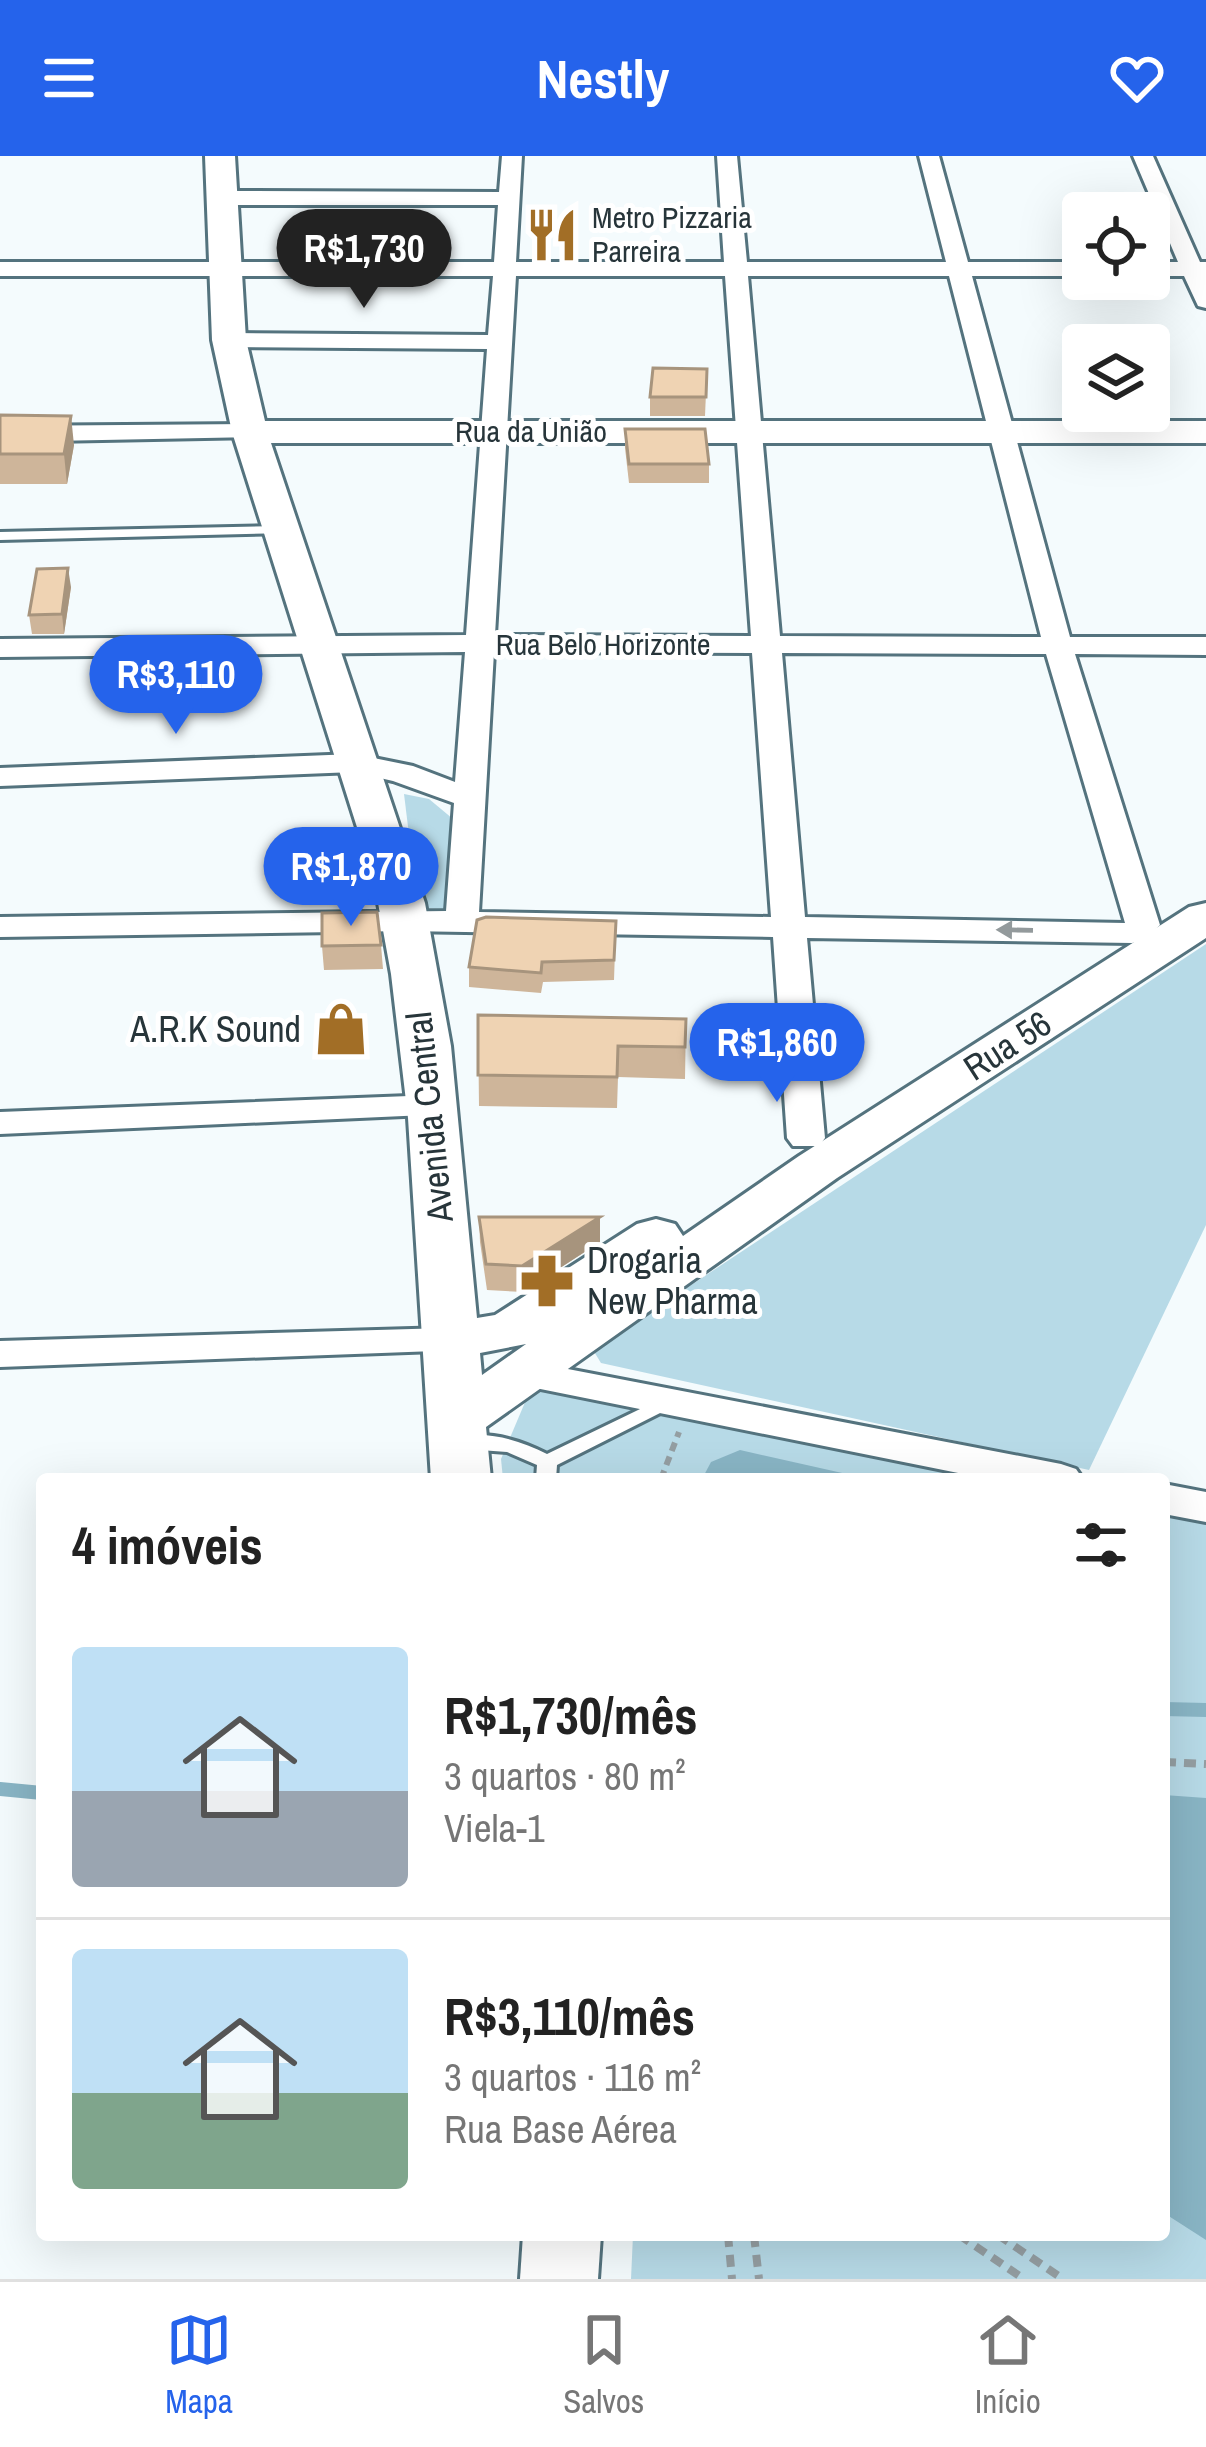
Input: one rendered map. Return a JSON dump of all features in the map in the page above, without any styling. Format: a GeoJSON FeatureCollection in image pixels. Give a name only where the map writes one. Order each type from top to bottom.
{"type":"FeatureCollection","features":[{"type":"Feature","properties":{"kind":"street","name":"Avenida Central"},"geometry":{"type":"LineString","coordinates":[[220,156],[229,340],[250,432],[402,901],[435,1106],[447,1341],[458,1447]]}},
{"type":"Feature","properties":{"kind":"street"},"geometry":{"type":"LineString","coordinates":[[462,921],[466,797],[482,645],[491,432],[512,156]]}},
{"type":"Feature","properties":{"kind":"street"},"geometry":{"type":"LineString","coordinates":[[728,156],[806,1138]]}},
{"type":"Feature","properties":{"kind":"street"},"geometry":{"type":"LineString","coordinates":[[0,927],[462,921],[1138,929],[929,156]]}},
{"type":"Feature","properties":{"kind":"street"},"geometry":{"type":"LineString","coordinates":[[1142,156],[1199,269],[1206,301]]}},
{"type":"Feature","properties":{"kind":"street"},"geometry":{"type":"LineString","coordinates":[[223,199],[509,199]]}},
{"type":"Feature","properties":{"kind":"street"},"geometry":{"type":"LineString","coordinates":[[0,269],[1062,269]]}},
{"type":"Feature","properties":{"kind":"street"},"geometry":{"type":"LineString","coordinates":[[229,340],[498,342]]}},
{"type":"Feature","properties":{"kind":"street","name":"Rua da União"},"geometry":{"type":"LineString","coordinates":[[0,434],[1206,433]]}},
{"type":"Feature","properties":{"kind":"street","name":"Rua Belo Horizonte"},"geometry":{"type":"LineString","coordinates":[[0,648],[1206,646]]}},
{"type":"Feature","properties":{"kind":"street"},"geometry":{"type":"LineString","coordinates":[[0,777],[354,764],[402,773],[466,797]]}},
{"type":"Feature","properties":{"kind":"street","name":"Rua 56"},"geometry":{"type":"LineString","coordinates":[[447,1341],[511,1330],[1138,929],[1206,893]]}},
{"type":"Feature","properties":{"kind":"street","name":"Rua 56"},"geometry":{"type":"LineString","coordinates":[[458,1447],[521,1373],[818,1167],[1206,917]]}},
{"type":"Feature","properties":{"kind":"street"},"geometry":{"type":"LineString","coordinates":[[0,1123],[435,1106]]}},
{"type":"Feature","properties":{"kind":"street"},"geometry":{"type":"LineString","coordinates":[[0,1354],[447,1341]]}},
{"type":"Feature","properties":{"kind":"street"},"geometry":{"type":"LineString","coordinates":[[521,1373],[1030,1473]]}},
{"type":"Feature","properties":{"kind":"street"},"geometry":{"type":"LineString","coordinates":[[1170,1500],[1206,1507]]}},
{"type":"Feature","properties":{"kind":"street"},"geometry":{"type":"LineString","coordinates":[[559,2279],[562,2241]]}},
{"type":"Feature","properties":{"kind":"lane"},"geometry":{"type":"LineString","coordinates":[[0,536],[283,530]]}},
{"type":"Feature","properties":{"kind":"lane"},"geometry":{"type":"LineString","coordinates":[[458,1447],[498,1442],[522,1448],[546,1471],[678,1404]]}},
{"type":"Feature","properties":{"kind":"path"},"geometry":{"type":"LineString","coordinates":[[662,1473],[678,1404]]}},
{"type":"Feature","properties":{"kind":"path"},"geometry":{"type":"LineString","coordinates":[[1170,1762],[1206,1765]]}},
{"type":"Feature","properties":{"kind":"path"},"geometry":{"type":"LineString","coordinates":[[729,2241],[732,2279]]}},
{"type":"Feature","properties":{"kind":"path"},"geometry":{"type":"LineString","coordinates":[[755,2241],[759,2279]]}},
{"type":"Feature","properties":{"kind":"path"},"geometry":{"type":"LineString","coordinates":[[968,2241],[1024,2279]]}},
{"type":"Feature","properties":{"kind":"path"},"geometry":{"type":"LineString","coordinates":[[1007,2241],[1063,2279]]}},
{"type":"Feature","properties":{"kind":"shaded area"},"geometry":{"type":"Polygon","coordinates":[[[404,794],[429,799],[453,819],[444,909],[418,908],[404,794]]]}},
{"type":"Feature","properties":{"kind":"shaded area"},"geometry":{"type":"Polygon","coordinates":[[[1206,944],[1206,1225],[1089,1470],[601,1363],[593,1350],[1206,944]]]}},
{"type":"Feature","properties":{"kind":"shaded area"},"geometry":{"type":"Polygon","coordinates":[[[534,1381],[984,1473],[502,1473],[501,1459],[534,1381]]]}},
{"type":"Feature","properties":{"kind":"shaded area"},"geometry":{"type":"Polygon","coordinates":[[[740,1450],[842,1473],[705,1473],[711,1462],[740,1450]]]}},
{"type":"Feature","properties":{"kind":"shaded area"},"geometry":{"type":"Polygon","coordinates":[[[1170,1511],[1206,1518],[1206,2279],[631,2279],[633,2241],[1170,2241],[1170,1511]]]}},
{"type":"Feature","properties":{"kind":"shaded area"},"geometry":{"type":"Polygon","coordinates":[[[1170,1795],[1206,1798],[1206,2240],[1170,2217],[1170,1795]]]}},
{"type":"Feature","properties":{"kind":"building"},"geometry":{"type":"Polygon","coordinates":[[[653,368],[707,369],[706,397],[650,397],[653,368]]]}},
{"type":"Feature","properties":{"kind":"building"},"geometry":{"type":"Polygon","coordinates":[[[0,415],[71,416],[64,454],[0,454],[0,415]]]}},
{"type":"Feature","properties":{"kind":"building"},"geometry":{"type":"Polygon","coordinates":[[[625,429],[705,429],[709,464],[629,464],[625,429]]]}},
{"type":"Feature","properties":{"kind":"building"},"geometry":{"type":"Polygon","coordinates":[[[68,568],[62,614],[29,615],[37,569],[68,568]]]}},
{"type":"Feature","properties":{"kind":"building"},"geometry":{"type":"Polygon","coordinates":[[[377,912],[381,945],[322,946],[322,913],[377,912]]]}},
{"type":"Feature","properties":{"kind":"building"},"geometry":{"type":"Polygon","coordinates":[[[477,920],[616,921],[614,960],[542,962],[541,973],[469,967],[477,920]]]}},
{"type":"Feature","properties":{"kind":"building"},"geometry":{"type":"Polygon","coordinates":[[[478,1015],[686,1019],[685,1047],[618,1046],[617,1077],[478,1075],[478,1015]]]}},
{"type":"Feature","properties":{"kind":"building"},"geometry":{"type":"Polygon","coordinates":[[[479,1217],[600,1217],[522,1266],[486,1264],[479,1217]]]}},
{"type":"Feature","properties":{"kind":"waterway"},"geometry":{"type":"LineString","coordinates":[[1170,1709],[1206,1710]]}},
{"type":"Feature","properties":{"kind":"waterway"},"geometry":{"type":"LineString","coordinates":[[0,1789],[36,1792]]}},
{"type":"Feature","properties":{"kind":"place","name":"Metro Pizzaria Parreira"},"geometry":{"type":"Point","coordinates":[552,235]}},
{"type":"Feature","properties":{"kind":"place","name":"A.R.K Sound"},"geometry":{"type":"Point","coordinates":[341,1029]}},
{"type":"Feature","properties":{"kind":"place","name":"Drogaria New Pharma"},"geometry":{"type":"Point","coordinates":[547,1281]}}]}
